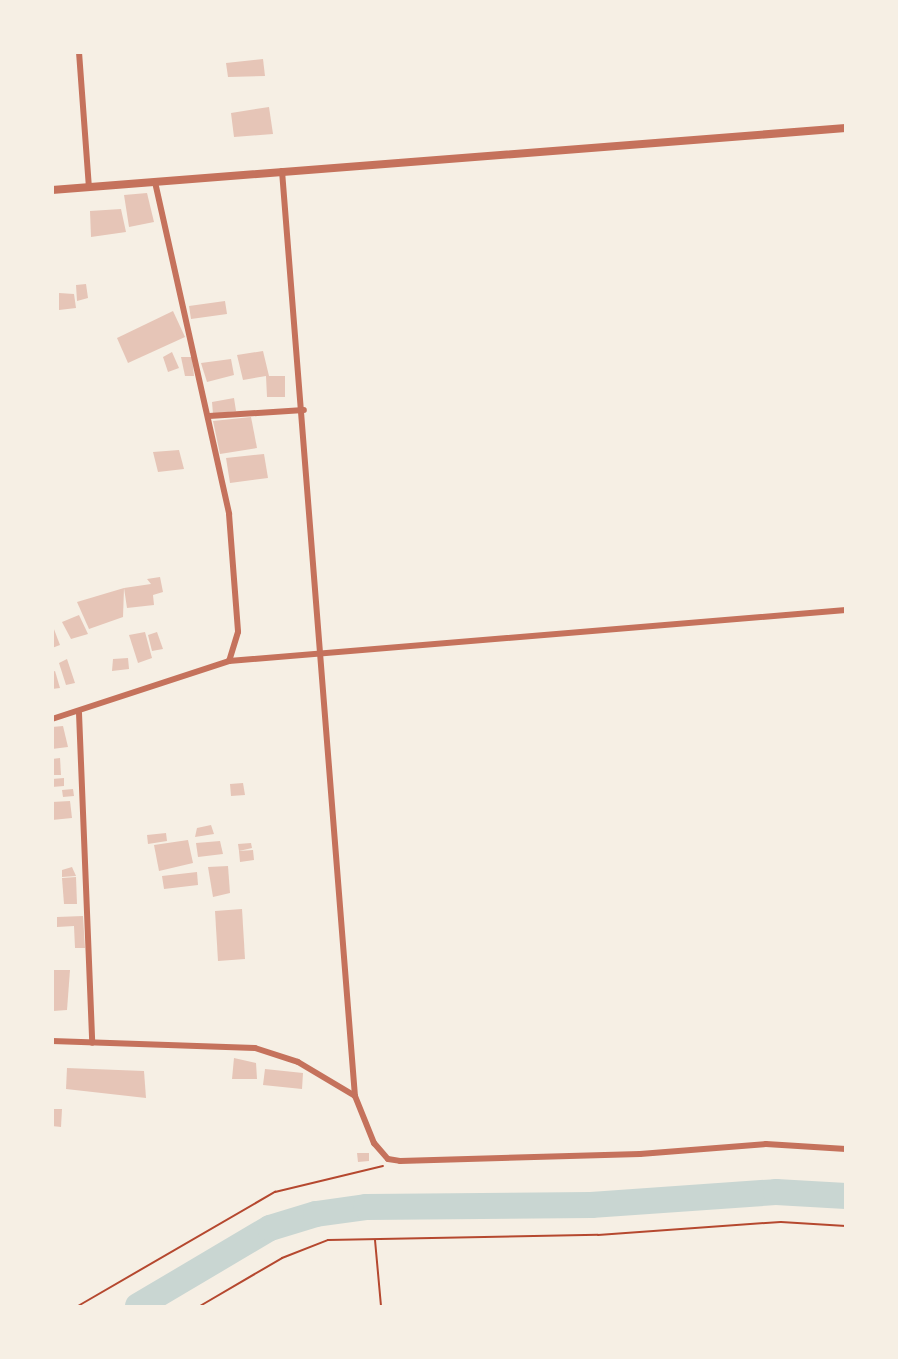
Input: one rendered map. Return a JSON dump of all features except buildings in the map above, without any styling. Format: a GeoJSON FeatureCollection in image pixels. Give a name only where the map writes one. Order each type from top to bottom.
{"type":"FeatureCollection","features":[{"type":"Feature","properties":{"kind":"street"},"geometry":{"type":"LineString","coordinates":[[79,52],[89,188]]}},
{"type":"Feature","properties":{"kind":"street"},"geometry":{"type":"LineString","coordinates":[[52,190],[846,128]]}},
{"type":"Feature","properties":{"kind":"street"},"geometry":{"type":"LineString","coordinates":[[282,171],[304,410],[355,1096],[364,1123],[388,1159],[640,1154],[766,1144],[846,1149]]}},
{"type":"Feature","properties":{"kind":"street"},"geometry":{"type":"LineString","coordinates":[[155,182],[209,416],[238,597],[238,632],[229,661]]}},
{"type":"Feature","properties":{"kind":"street"},"geometry":{"type":"LineString","coordinates":[[209,416],[304,410]]}},
{"type":"Feature","properties":{"kind":"street"},"geometry":{"type":"LineString","coordinates":[[52,719],[79,713],[229,661],[846,610]]}},
{"type":"Feature","properties":{"kind":"street"},"geometry":{"type":"LineString","coordinates":[[79,713],[92,1043]]}},
{"type":"Feature","properties":{"kind":"street"},"geometry":{"type":"LineString","coordinates":[[52,1041],[255,1048],[298,1062],[355,1096]]}},
{"type":"Feature","properties":{"kind":"path"},"geometry":{"type":"LineString","coordinates":[[78,1306],[275,1192],[381,1170],[388,1159]]}},
{"type":"Feature","properties":{"kind":"path"},"geometry":{"type":"LineString","coordinates":[[200,1306],[302,1248],[327,1240],[598,1235],[781,1222],[846,1226]]}},
{"type":"Feature","properties":{"kind":"path"},"geometry":{"type":"LineString","coordinates":[[375,1240],[381,1306]]}},
{"type":"Feature","properties":{"kind":"waterway"},"geometry":{"type":"LineString","coordinates":[[138,1306],[270,1228],[316,1214],[366,1207],[591,1205],[776,1192],[846,1196]]}}]}
